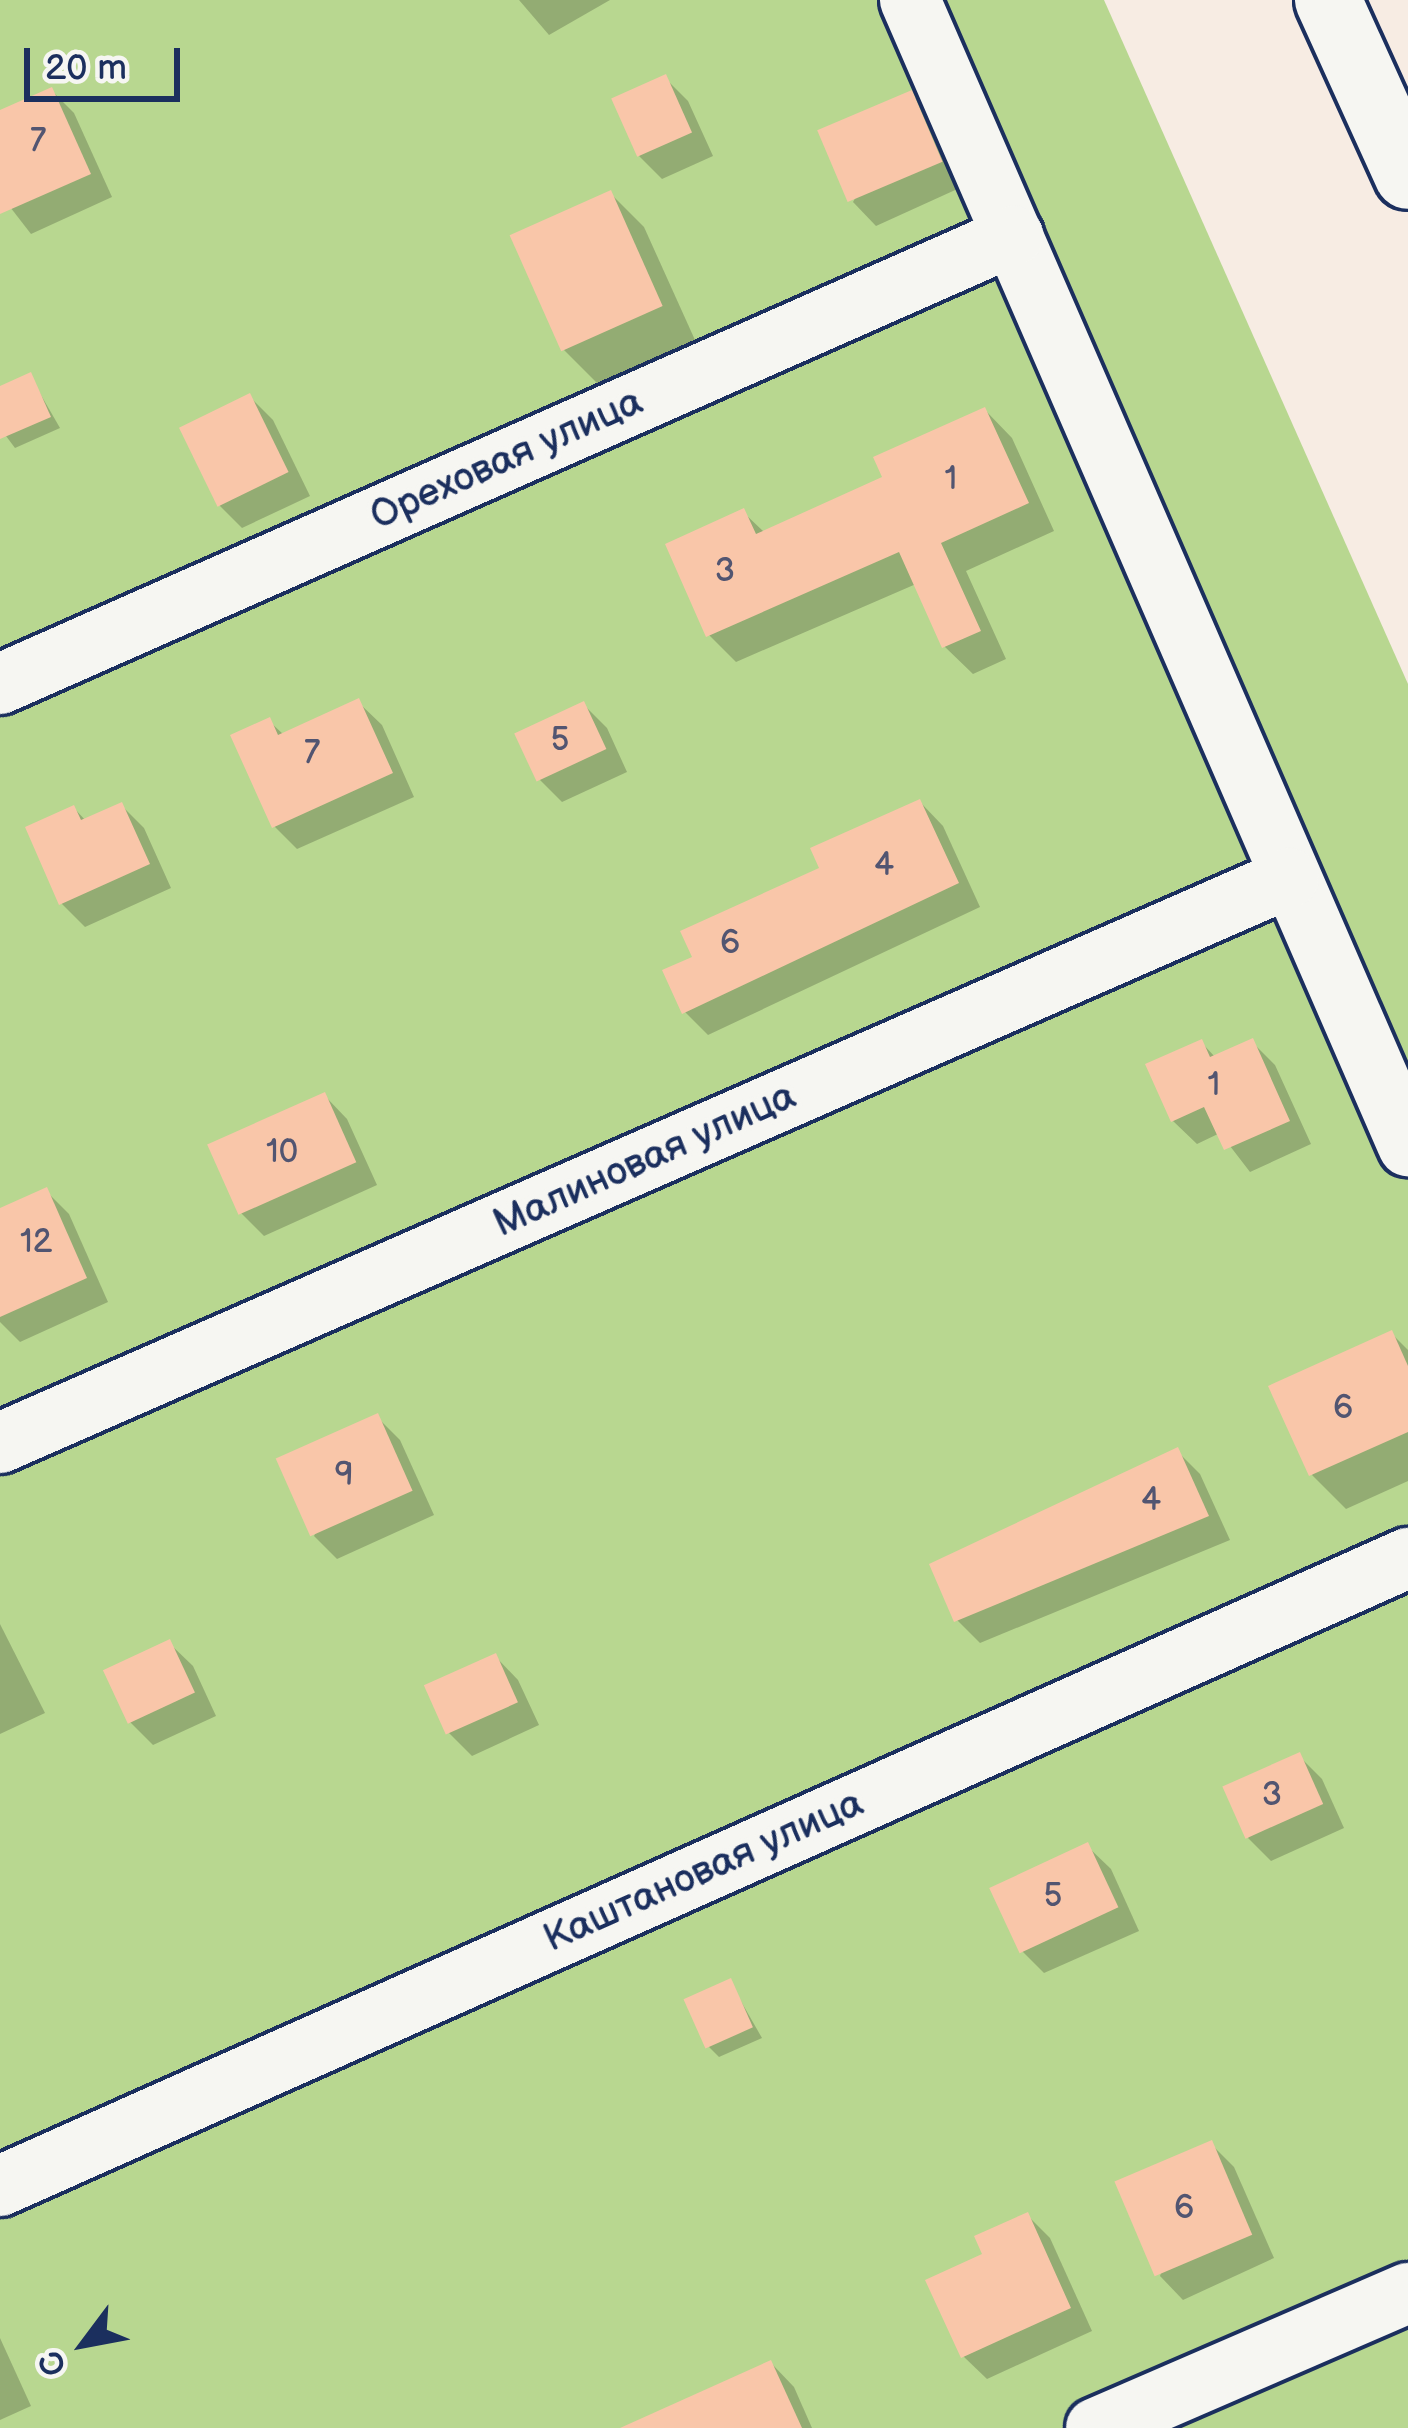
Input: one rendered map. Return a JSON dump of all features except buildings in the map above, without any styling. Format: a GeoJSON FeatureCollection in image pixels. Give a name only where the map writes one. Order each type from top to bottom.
{"type":"FeatureCollection","features":[{"type":"Feature","properties":{"kind":"street"},"geometry":{"type":"LineString","coordinates":[[910,0],[1408,1146]]}},
{"type":"Feature","properties":{"kind":"street"},"geometry":{"type":"LineString","coordinates":[[1328,0],[1408,176]]}},
{"type":"Feature","properties":{"kind":"street","name":"Ореховая улица"},"geometry":{"type":"LineString","coordinates":[[0,684],[1013,236]]}},
{"type":"Feature","properties":{"kind":"street","name":"Малиновая улица"},"geometry":{"type":"LineString","coordinates":[[0,1444],[1289,878]]}},
{"type":"Feature","properties":{"kind":"street","name":"Каштановая улица"},"geometry":{"type":"LineString","coordinates":[[0,2186],[1408,1558]]}},
{"type":"Feature","properties":{"kind":"street"},"geometry":{"type":"LineString","coordinates":[[1096,2428],[1408,2293]]}},
{"type":"Feature","properties":{"kind":"green space"},"geometry":{"type":"Polygon","coordinates":[[[0,0],[889,0],[1408,1179],[1408,2428],[0,2428],[0,0]]]}},
{"type":"Feature","properties":{"kind":"green space"},"geometry":{"type":"Polygon","coordinates":[[[920,0],[1104,0],[1408,684],[1408,1109],[920,0]]]}}]}
